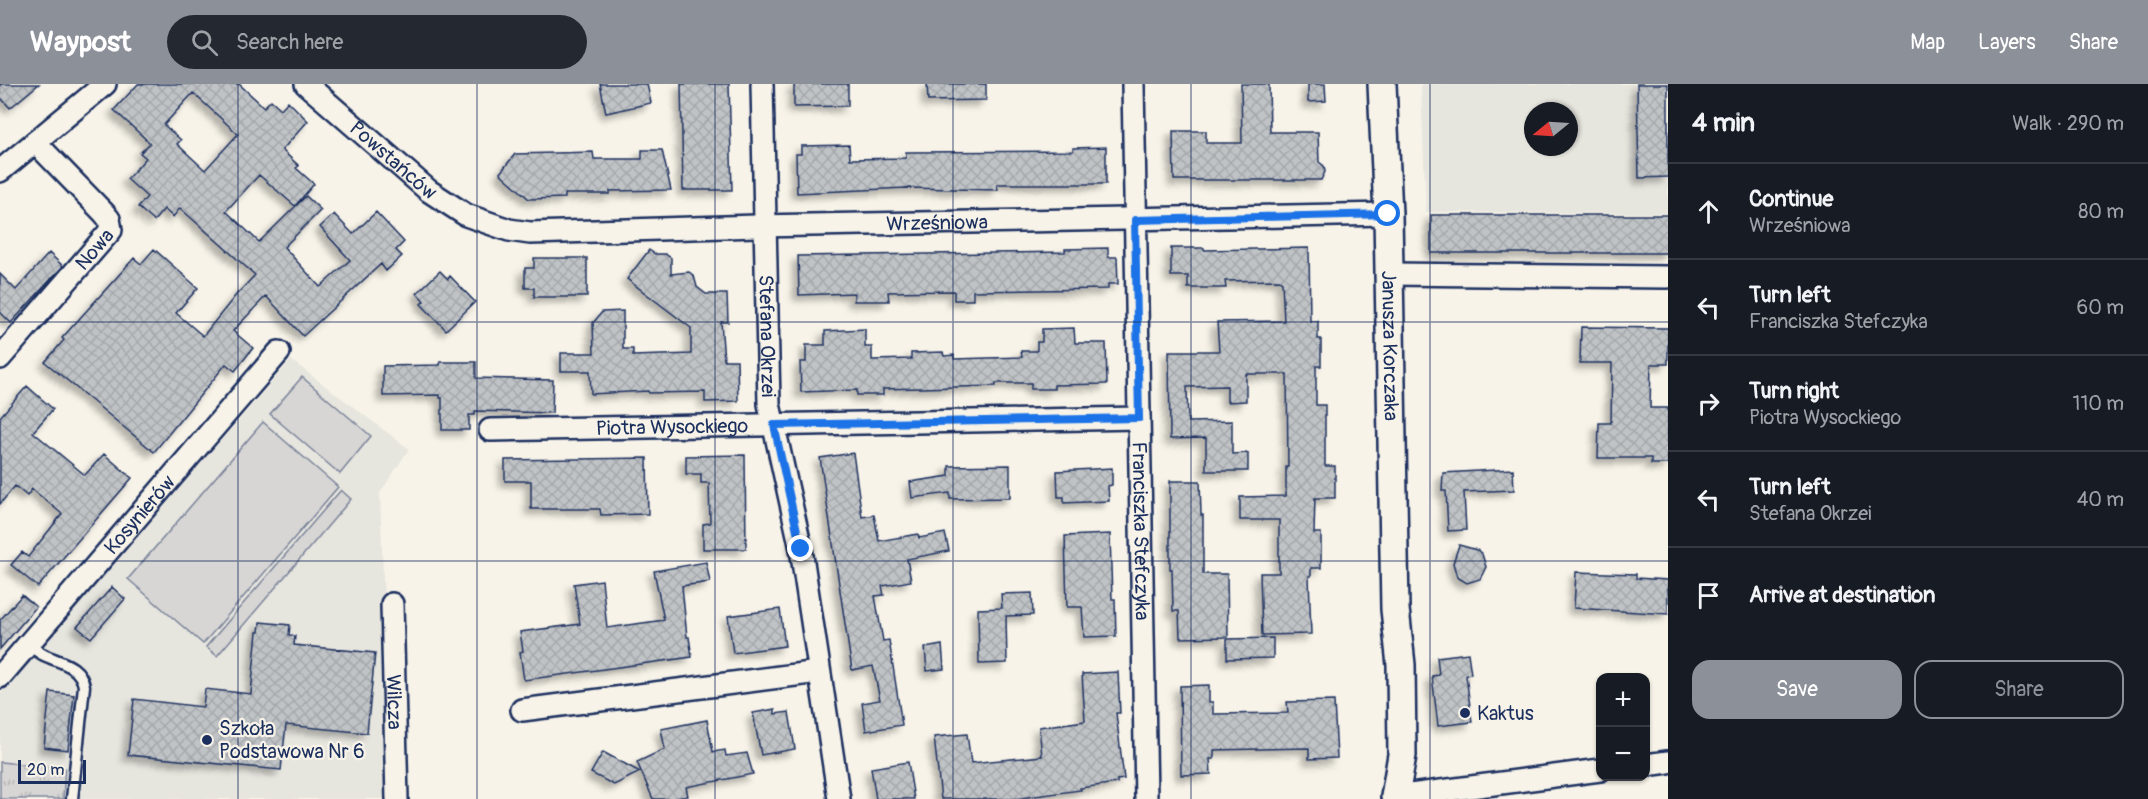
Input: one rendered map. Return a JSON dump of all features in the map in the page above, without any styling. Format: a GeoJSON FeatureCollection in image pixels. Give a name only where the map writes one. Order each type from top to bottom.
{"type":"FeatureCollection","features":[{"type":"Feature","properties":{"kind":"street"},"geometry":{"type":"LineString","coordinates":[[0,171],[105,84]]}},
{"type":"Feature","properties":{"kind":"street","name":"Powstańców"},"geometry":{"type":"LineString","coordinates":[[306,84],[429,191],[466,216],[487,224]]}},
{"type":"Feature","properties":{"kind":"street","name":"Stefana Okrzei"},"geometry":{"type":"LineString","coordinates":[[762,84],[769,404],[801,549],[839,799]]}},
{"type":"Feature","properties":{"kind":"street","name":"Franciszka Stefczyka"},"geometry":{"type":"LineString","coordinates":[[1133,84],[1146,799]]}},
{"type":"Feature","properties":{"kind":"street","name":"Janusza Korczaka"},"geometry":{"type":"LineString","coordinates":[[1382,84],[1388,214],[1395,609],[1401,665],[1402,755],[1386,798]]}},
{"type":"Feature","properties":{"kind":"street","name":"Nowa"},"geometry":{"type":"LineString","coordinates":[[0,358],[111,230],[111,225],[104,213],[35,142]]}},
{"type":"Feature","properties":{"kind":"street","name":"Wrześniowa"},"geometry":{"type":"LineString","coordinates":[[487,224],[509,230],[539,233],[766,226],[1388,214]]}},
{"type":"Feature","properties":{"kind":"street"},"geometry":{"type":"LineString","coordinates":[[1389,274],[1668,277]]}},
{"type":"Feature","properties":{"kind":"street","name":"Kosynierów"},"geometry":{"type":"LineString","coordinates":[[0,677],[279,352]]}},
{"type":"Feature","properties":{"kind":"street","name":"Piotra Wysockiego"},"geometry":{"type":"LineString","coordinates":[[490,430],[1139,418]]}},
{"type":"Feature","properties":{"kind":"street","name":"Wilcza"},"geometry":{"type":"LineString","coordinates":[[392,604],[397,799]]}},
{"type":"Feature","properties":{"kind":"street"},"geometry":{"type":"LineString","coordinates":[[522,710],[819,672]]}},
{"type":"Feature","properties":{"kind":"street"},"geometry":{"type":"LineString","coordinates":[[1650,764],[1668,762]]}},
{"type":"Feature","properties":{"kind":"street"},"geometry":{"type":"LineString","coordinates":[[1386,798],[1596,771]]}},
{"type":"Feature","properties":{"kind":"lane"},"geometry":{"type":"LineString","coordinates":[[28,644],[39,653],[72,666],[83,678],[72,799]]}},
{"type":"Feature","properties":{"kind":"shaded area"},"geometry":{"type":"Polygon","coordinates":[[[1421,84],[1668,84],[1668,213],[1426,212],[1421,84]]]}},
{"type":"Feature","properties":{"kind":"shaded area"},"geometry":{"type":"Polygon","coordinates":[[[291,360],[409,449],[380,493],[391,799],[0,799],[0,694],[291,360]]]}},
{"type":"Feature","properties":{"kind":"green space"},"geometry":{"type":"Polygon","coordinates":[[[302,377],[371,436],[340,474],[270,414],[302,377]]]}},
{"type":"Feature","properties":{"kind":"green space"},"geometry":{"type":"Polygon","coordinates":[[[263,422],[338,487],[203,644],[128,579],[263,422]]]}},
{"type":"Feature","properties":{"kind":"green space"},"geometry":{"type":"Polygon","coordinates":[[[341,490],[351,499],[217,656],[206,647],[341,490]]]}},
{"type":"Feature","properties":{"kind":"green space"},"geometry":{"type":"Polygon","coordinates":[[[0,762],[65,768],[63,799],[0,799],[0,762]]]}},
{"type":"Feature","properties":{"kind":"building"},"geometry":{"type":"Polygon","coordinates":[[[0,84],[39,84],[10,108],[0,97],[0,84]]]}},
{"type":"Feature","properties":{"kind":"building"},"geometry":{"type":"Polygon","coordinates":[[[138,84],[239,84],[264,107],[271,100],[281,109],[288,101],[308,121],[282,150],[299,166],[296,168],[314,184],[295,206],[259,175],[226,211],[259,242],[306,196],[321,210],[284,247],[320,287],[350,260],[320,227],[334,214],[353,234],[376,212],[404,242],[396,250],[402,256],[386,271],[381,264],[303,336],[266,296],[233,331],[253,348],[235,371],[226,364],[154,452],[45,362],[64,340],[62,338],[134,258],[141,264],[154,249],[198,288],[176,313],[203,336],[255,275],[180,208],[173,217],[164,209],[154,221],[138,207],[147,197],[127,179],[146,158],[140,153],[150,143],[114,110],[138,84]],[[193,93],[164,125],[181,140],[177,144],[205,170],[238,134],[193,93]]]}},
{"type":"Feature","properties":{"kind":"building"},"geometry":{"type":"Polygon","coordinates":[[[600,84],[647,84],[651,103],[606,113],[600,84]]]}},
{"type":"Feature","properties":{"kind":"building"},"geometry":{"type":"Polygon","coordinates":[[[681,84],[729,84],[732,190],[683,190],[681,84]]]}},
{"type":"Feature","properties":{"kind":"building"},"geometry":{"type":"Polygon","coordinates":[[[794,84],[848,84],[848,106],[794,107],[794,84]]]}},
{"type":"Feature","properties":{"kind":"building"},"geometry":{"type":"Polygon","coordinates":[[[927,84],[986,84],[986,100],[928,101],[927,84]]]}},
{"type":"Feature","properties":{"kind":"building"},"geometry":{"type":"Polygon","coordinates":[[[1241,84],[1269,84],[1270,132],[1318,132],[1319,162],[1324,166],[1325,172],[1321,180],[1174,180],[1173,131],[1206,131],[1206,143],[1242,143],[1241,84]]]}},
{"type":"Feature","properties":{"kind":"building"},"geometry":{"type":"Polygon","coordinates":[[[1308,84],[1325,84],[1326,101],[1308,102],[1308,84]]]}},
{"type":"Feature","properties":{"kind":"building"},"geometry":{"type":"Polygon","coordinates":[[[1637,84],[1668,84],[1668,177],[1639,178],[1637,84]]]}},
{"type":"Feature","properties":{"kind":"building"},"geometry":{"type":"Polygon","coordinates":[[[849,145],[850,159],[906,158],[906,152],[1073,151],[1073,148],[1106,147],[1106,184],[997,184],[998,190],[907,188],[797,193],[796,154],[801,154],[801,146],[849,145]]]}},
{"type":"Feature","properties":{"kind":"building"},"geometry":{"type":"Polygon","coordinates":[[[642,150],[662,150],[671,190],[610,191],[610,194],[565,194],[565,198],[529,199],[500,173],[515,154],[593,152],[594,159],[642,159],[642,150]]]}},
{"type":"Feature","properties":{"kind":"building"},"geometry":{"type":"Polygon","coordinates":[[[1431,215],[1668,215],[1668,253],[1431,253],[1431,215]]]}},
{"type":"Feature","properties":{"kind":"building"},"geometry":{"type":"Polygon","coordinates":[[[1108,248],[1108,257],[1117,257],[1118,284],[1108,284],[1108,289],[973,291],[973,300],[954,300],[954,291],[888,292],[889,301],[854,301],[854,293],[799,295],[798,256],[1065,252],[1065,249],[1108,248]]]}},
{"type":"Feature","properties":{"kind":"building"},"geometry":{"type":"Polygon","coordinates":[[[1171,248],[1204,248],[1204,250],[1309,248],[1310,321],[1318,321],[1318,339],[1321,339],[1321,366],[1316,366],[1316,405],[1325,405],[1325,466],[1335,466],[1335,498],[1315,498],[1314,533],[1321,533],[1321,568],[1311,568],[1311,576],[1309,576],[1311,634],[1262,635],[1260,573],[1279,573],[1279,520],[1240,520],[1240,497],[1286,496],[1287,374],[1246,374],[1246,401],[1227,402],[1227,386],[1187,387],[1188,422],[1232,421],[1232,454],[1248,453],[1248,471],[1206,471],[1206,438],[1170,439],[1169,351],[1219,351],[1217,322],[1284,321],[1282,282],[1279,280],[1225,281],[1226,288],[1188,288],[1188,276],[1171,276],[1171,248]]]}},
{"type":"Feature","properties":{"kind":"building"},"geometry":{"type":"Polygon","coordinates":[[[649,250],[671,258],[671,274],[689,272],[694,276],[697,287],[706,294],[727,294],[728,322],[721,322],[724,360],[737,360],[738,401],[705,402],[705,392],[649,393],[648,391],[591,394],[590,371],[561,371],[561,353],[594,353],[593,323],[602,312],[623,311],[623,349],[633,349],[633,356],[691,354],[691,328],[627,279],[649,250]]]}},
{"type":"Feature","properties":{"kind":"building"},"geometry":{"type":"Polygon","coordinates":[[[49,253],[63,266],[11,323],[0,312],[0,274],[16,290],[49,253]]]}},
{"type":"Feature","properties":{"kind":"building"},"geometry":{"type":"Polygon","coordinates":[[[534,258],[587,258],[587,297],[534,297],[534,288],[525,288],[525,268],[534,268],[534,258]]]}},
{"type":"Feature","properties":{"kind":"building"},"geometry":{"type":"Polygon","coordinates":[[[440,271],[448,279],[450,276],[475,302],[446,330],[421,304],[424,301],[417,293],[440,271]]]}},
{"type":"Feature","properties":{"kind":"building"},"geometry":{"type":"Polygon","coordinates":[[[1581,327],[1668,328],[1668,364],[1651,364],[1650,408],[1668,408],[1668,464],[1651,464],[1651,458],[1598,458],[1599,423],[1611,423],[1612,363],[1580,363],[1581,327]]]}},
{"type":"Feature","properties":{"kind":"building"},"geometry":{"type":"Polygon","coordinates":[[[1074,328],[1075,343],[1106,343],[1107,384],[1054,385],[1054,389],[1031,389],[1031,383],[996,383],[996,386],[883,389],[883,395],[857,395],[857,390],[801,392],[800,362],[806,362],[806,345],[825,345],[825,331],[865,329],[865,347],[872,347],[872,360],[911,359],[911,353],[943,352],[944,356],[954,355],[954,359],[1022,357],[1021,351],[1037,351],[1037,342],[1042,342],[1042,329],[1074,328]]]}},
{"type":"Feature","properties":{"kind":"building"},"geometry":{"type":"Polygon","coordinates":[[[440,362],[476,362],[476,378],[553,380],[552,413],[475,411],[475,415],[469,415],[469,430],[442,430],[442,398],[440,395],[383,396],[383,366],[440,365],[440,362]]]}},
{"type":"Feature","properties":{"kind":"building"},"geometry":{"type":"Polygon","coordinates":[[[27,386],[53,409],[33,432],[85,475],[104,454],[132,478],[38,587],[11,565],[22,552],[28,557],[62,514],[32,489],[27,496],[15,486],[0,504],[0,417],[27,386]]]}},
{"type":"Feature","properties":{"kind":"building"},"geometry":{"type":"Polygon","coordinates":[[[853,453],[862,517],[874,515],[879,541],[918,534],[919,538],[945,533],[949,551],[907,559],[911,581],[882,586],[884,595],[875,596],[883,641],[889,640],[902,725],[866,731],[862,703],[880,700],[873,666],[852,670],[820,458],[853,453]]]}},
{"type":"Feature","properties":{"kind":"building"},"geometry":{"type":"Polygon","coordinates":[[[745,455],[746,549],[703,549],[703,524],[710,523],[709,483],[701,483],[701,474],[686,474],[686,456],[745,455]]]}},
{"type":"Feature","properties":{"kind":"building"},"geometry":{"type":"Polygon","coordinates":[[[647,458],[648,514],[601,515],[600,509],[531,509],[531,481],[505,481],[505,460],[647,458]]]}},
{"type":"Feature","properties":{"kind":"building"},"geometry":{"type":"Polygon","coordinates":[[[1010,465],[1010,498],[950,499],[950,493],[912,498],[910,482],[949,476],[949,466],[1010,465]]]}},
{"type":"Feature","properties":{"kind":"building"},"geometry":{"type":"Polygon","coordinates":[[[1112,468],[1112,485],[1108,486],[1109,501],[1064,503],[1064,497],[1058,497],[1057,471],[1112,468]]]}},
{"type":"Feature","properties":{"kind":"building"},"geometry":{"type":"Polygon","coordinates":[[[1513,469],[1514,490],[1464,492],[1466,530],[1448,531],[1446,491],[1442,491],[1443,473],[1513,469]]]}},
{"type":"Feature","properties":{"kind":"building"},"geometry":{"type":"Polygon","coordinates":[[[1170,481],[1200,481],[1201,515],[1203,515],[1203,574],[1227,574],[1228,637],[1180,638],[1179,611],[1173,611],[1172,569],[1170,569],[1170,481]]]}},
{"type":"Feature","properties":{"kind":"building"},"geometry":{"type":"Polygon","coordinates":[[[1110,534],[1112,599],[1115,599],[1116,636],[1084,637],[1082,607],[1067,607],[1065,536],[1110,534]]]}},
{"type":"Feature","properties":{"kind":"building"},"geometry":{"type":"Polygon","coordinates":[[[1459,545],[1477,550],[1482,554],[1486,567],[1480,579],[1467,583],[1457,577],[1453,563],[1459,545]]]}},
{"type":"Feature","properties":{"kind":"building"},"geometry":{"type":"Polygon","coordinates":[[[706,562],[710,582],[682,586],[687,637],[689,637],[692,657],[524,680],[520,632],[580,624],[574,584],[602,580],[607,628],[664,620],[654,571],[706,562]]]}},
{"type":"Feature","properties":{"kind":"building"},"geometry":{"type":"Polygon","coordinates":[[[1576,572],[1636,574],[1636,578],[1668,580],[1668,614],[1574,608],[1576,572]]]}},
{"type":"Feature","properties":{"kind":"building"},"geometry":{"type":"Polygon","coordinates":[[[112,587],[125,599],[91,638],[77,627],[112,587]]]}},
{"type":"Feature","properties":{"kind":"building"},"geometry":{"type":"Polygon","coordinates":[[[1032,593],[1033,615],[1006,616],[1007,663],[979,664],[978,609],[1002,608],[1001,594],[1032,593]]]}},
{"type":"Feature","properties":{"kind":"building"},"geometry":{"type":"Polygon","coordinates":[[[22,595],[36,607],[0,649],[0,620],[22,595]]]}},
{"type":"Feature","properties":{"kind":"building"},"geometry":{"type":"Polygon","coordinates":[[[780,609],[785,646],[733,653],[728,616],[780,609]]]}},
{"type":"Feature","properties":{"kind":"building"},"geometry":{"type":"Polygon","coordinates":[[[260,622],[290,625],[289,635],[295,636],[294,645],[375,653],[367,733],[286,725],[281,770],[128,755],[134,699],[203,707],[205,689],[251,694],[260,622]]]}},
{"type":"Feature","properties":{"kind":"building"},"geometry":{"type":"Polygon","coordinates":[[[1273,638],[1273,658],[1227,659],[1227,639],[1273,638]]]}},
{"type":"Feature","properties":{"kind":"building"},"geometry":{"type":"Polygon","coordinates":[[[942,645],[944,669],[927,671],[925,648],[942,645]]]}},
{"type":"Feature","properties":{"kind":"building"},"geometry":{"type":"Polygon","coordinates":[[[1468,653],[1471,674],[1466,675],[1472,722],[1438,726],[1432,676],[1439,675],[1437,657],[1468,653]]]}},
{"type":"Feature","properties":{"kind":"building"},"geometry":{"type":"Polygon","coordinates":[[[1118,672],[1120,713],[1116,713],[1124,779],[1117,780],[1117,783],[1080,788],[1081,790],[1013,799],[941,799],[934,737],[967,734],[971,763],[1042,756],[1039,727],[1085,721],[1082,674],[1118,672]]]}},
{"type":"Feature","properties":{"kind":"building"},"geometry":{"type":"Polygon","coordinates":[[[1209,685],[1209,702],[1213,702],[1213,714],[1288,713],[1287,702],[1334,701],[1337,758],[1309,759],[1309,748],[1214,750],[1214,759],[1210,759],[1211,774],[1181,775],[1180,686],[1209,685]]]}},
{"type":"Feature","properties":{"kind":"building"},"geometry":{"type":"Polygon","coordinates":[[[50,692],[74,695],[68,750],[44,747],[50,692]]]}},
{"type":"Feature","properties":{"kind":"building"},"geometry":{"type":"Polygon","coordinates":[[[775,709],[775,714],[789,712],[795,749],[761,755],[753,713],[775,709]]]}},
{"type":"Feature","properties":{"kind":"building"},"geometry":{"type":"Polygon","coordinates":[[[707,720],[713,752],[725,750],[726,756],[747,753],[753,774],[686,787],[688,796],[653,799],[637,762],[665,749],[661,729],[707,720]]]}},
{"type":"Feature","properties":{"kind":"building"},"geometry":{"type":"Polygon","coordinates":[[[603,752],[640,772],[614,785],[591,773],[603,752]]]}},
{"type":"Feature","properties":{"kind":"building"},"geometry":{"type":"Polygon","coordinates":[[[908,762],[914,799],[876,799],[871,768],[908,762]]]}},
{"type":"Feature","properties":{"kind":"place","name":"Kaktus"},"geometry":{"type":"Point","coordinates":[1465,713]}},
{"type":"Feature","properties":{"kind":"place","name":"Szkoła Podstawowa Nr 6"},"geometry":{"type":"Point","coordinates":[207,740]}},
{"type":"Feature","properties":{"kind":"route"},"geometry":{"type":"LineString","coordinates":[[801,549],[774,425],[1139,418],[1135,220],[1388,214]]}}]}
